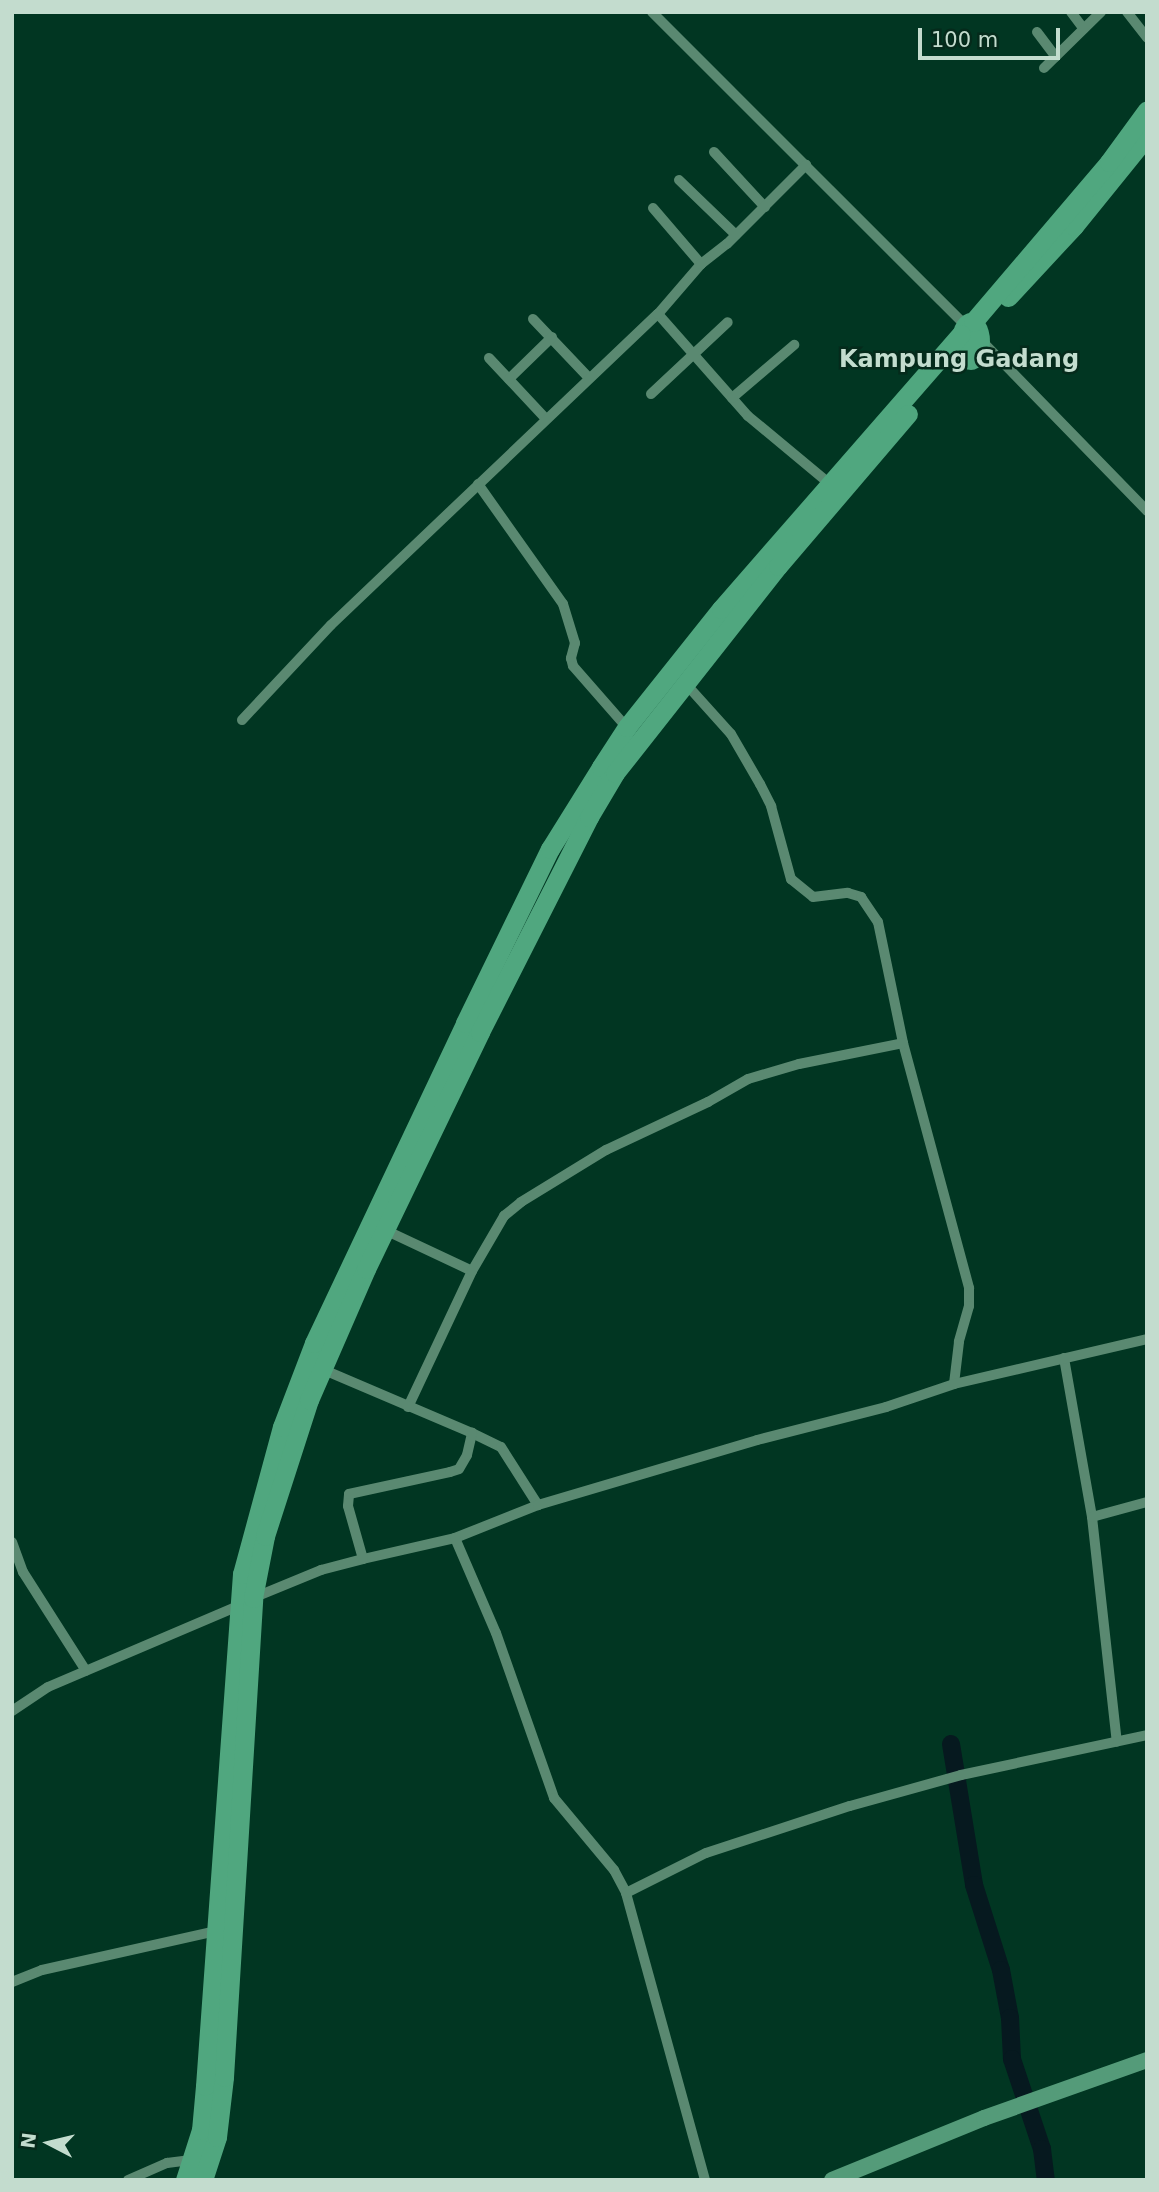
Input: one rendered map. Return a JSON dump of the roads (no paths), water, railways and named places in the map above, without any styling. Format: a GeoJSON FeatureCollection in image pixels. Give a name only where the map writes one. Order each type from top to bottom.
{"type":"FeatureCollection","features":[{"type":"Feature","properties":{"kind":"highway"},"geometry":{"type":"LineString","coordinates":[[633,734],[686,684],[778,566],[1109,162],[1147,110]]}},
{"type":"Feature","properties":{"kind":"highway"},"geometry":{"type":"LineString","coordinates":[[203,2180],[221,2116],[231,1849],[245,1602],[265,1536],[314,1343],[472,1027],[633,734],[721,609],[830,484],[971,331],[1074,226],[1147,136]]}},
{"type":"Feature","properties":{"kind":"highway"},"geometry":{"type":"LineString","coordinates":[[290,1429],[322,1369],[385,1230],[472,1027]]}},
{"type":"Feature","properties":{"kind":"highway"},"geometry":{"type":"LineString","coordinates":[[185,2180],[193,2160],[203,2114],[217,1931],[231,1849]]}},
{"type":"Feature","properties":{"kind":"main road"},"geometry":{"type":"LineString","coordinates":[[832,2180],[1010,2109],[1147,2060]]}},
{"type":"Feature","properties":{"kind":"street"},"geometry":{"type":"LineString","coordinates":[[652,12],[1147,511]]}},
{"type":"Feature","properties":{"kind":"street"},"geometry":{"type":"LineString","coordinates":[[1070,12],[1084,29]]}},
{"type":"Feature","properties":{"kind":"street"},"geometry":{"type":"LineString","coordinates":[[1044,68],[1101,12]]}},
{"type":"Feature","properties":{"kind":"street"},"geometry":{"type":"LineString","coordinates":[[1127,12],[1138,17],[1147,38]]}},
{"type":"Feature","properties":{"kind":"street"},"geometry":{"type":"LineString","coordinates":[[1037,32],[1056,57]]}},
{"type":"Feature","properties":{"kind":"street"},"geometry":{"type":"LineString","coordinates":[[714,152],[765,207]]}},
{"type":"Feature","properties":{"kind":"street"},"geometry":{"type":"LineString","coordinates":[[242,720],[331,625],[588,377],[658,314],[701,264],[736,235],[806,165]]}},
{"type":"Feature","properties":{"kind":"street"},"geometry":{"type":"LineString","coordinates":[[679,180],[736,235]]}},
{"type":"Feature","properties":{"kind":"street"},"geometry":{"type":"LineString","coordinates":[[653,208],[701,264]]}},
{"type":"Feature","properties":{"kind":"street"},"geometry":{"type":"LineString","coordinates":[[658,314],[748,416],[830,484]]}},
{"type":"Feature","properties":{"kind":"street"},"geometry":{"type":"LineString","coordinates":[[533,319],[588,377]]}},
{"type":"Feature","properties":{"kind":"street"},"geometry":{"type":"LineString","coordinates":[[650,394],[728,322]]}},
{"type":"Feature","properties":{"kind":"street"},"geometry":{"type":"LineString","coordinates":[[509,379],[552,337]]}},
{"type":"Feature","properties":{"kind":"street"},"geometry":{"type":"LineString","coordinates":[[732,398],[794,345]]}},
{"type":"Feature","properties":{"kind":"street"},"geometry":{"type":"LineString","coordinates":[[489,358],[546,419]]}},
{"type":"Feature","properties":{"kind":"street"},"geometry":{"type":"LineString","coordinates":[[478,484],[563,604],[575,643],[571,658],[573,666],[633,734]]}},
{"type":"Feature","properties":{"kind":"street"},"geometry":{"type":"LineString","coordinates":[[686,684],[731,734],[760,784],[771,806],[785,864],[797,886],[813,897],[855,894],[870,907],[882,939],[903,1043],[969,1288],[969,1306],[959,1342],[954,1384]]}},
{"type":"Feature","properties":{"kind":"street"},"geometry":{"type":"LineString","coordinates":[[408,1407],[472,1271],[509,1211],[606,1150],[764,1072],[903,1043]]}},
{"type":"Feature","properties":{"kind":"street"},"geometry":{"type":"LineString","coordinates":[[385,1230],[472,1271]]}},
{"type":"Feature","properties":{"kind":"street"},"geometry":{"type":"LineString","coordinates":[[12,1711],[48,1687],[321,1570],[455,1538],[538,1505],[757,1440],[886,1407],[954,1384],[1147,1339]]}},
{"type":"Feature","properties":{"kind":"street"},"geometry":{"type":"LineString","coordinates":[[1064,1358],[1091,1517],[1117,1742]]}},
{"type":"Feature","properties":{"kind":"street"},"geometry":{"type":"LineString","coordinates":[[322,1369],[501,1447],[538,1505]]}},
{"type":"Feature","properties":{"kind":"street"},"geometry":{"type":"LineString","coordinates":[[363,1559],[348,1506],[349,1494],[459,1469],[467,1455],[472,1433]]}},
{"type":"Feature","properties":{"kind":"street"},"geometry":{"type":"LineString","coordinates":[[1091,1517],[1147,1502]]}},
{"type":"Feature","properties":{"kind":"street"},"geometry":{"type":"LineString","coordinates":[[455,1538],[496,1633],[554,1798],[609,1863],[625,1893],[705,2180]]}},
{"type":"Feature","properties":{"kind":"street"},"geometry":{"type":"LineString","coordinates":[[12,1542],[23,1572],[86,1671]]}},
{"type":"Feature","properties":{"kind":"street"},"geometry":{"type":"LineString","coordinates":[[625,1893],[720,1848],[956,1776],[1147,1735]]}},
{"type":"Feature","properties":{"kind":"street"},"geometry":{"type":"LineString","coordinates":[[12,1982],[41,1970],[217,1931]]}},
{"type":"Feature","properties":{"kind":"street"},"geometry":{"type":"LineString","coordinates":[[128,2180],[167,2163],[193,2160]]}},
{"type":"Feature","properties":{"kind":"waterway"},"geometry":{"type":"LineString","coordinates":[[951,1744],[974,1885],[1001,1970],[1010,2018],[1012,2059],[1042,2149],[1046,2180]]}},
{"type":"Feature","properties":{"kind":"district","name":"Kampung Gadang"},"geometry":{"type":"Point","coordinates":[959,360]}}]}
